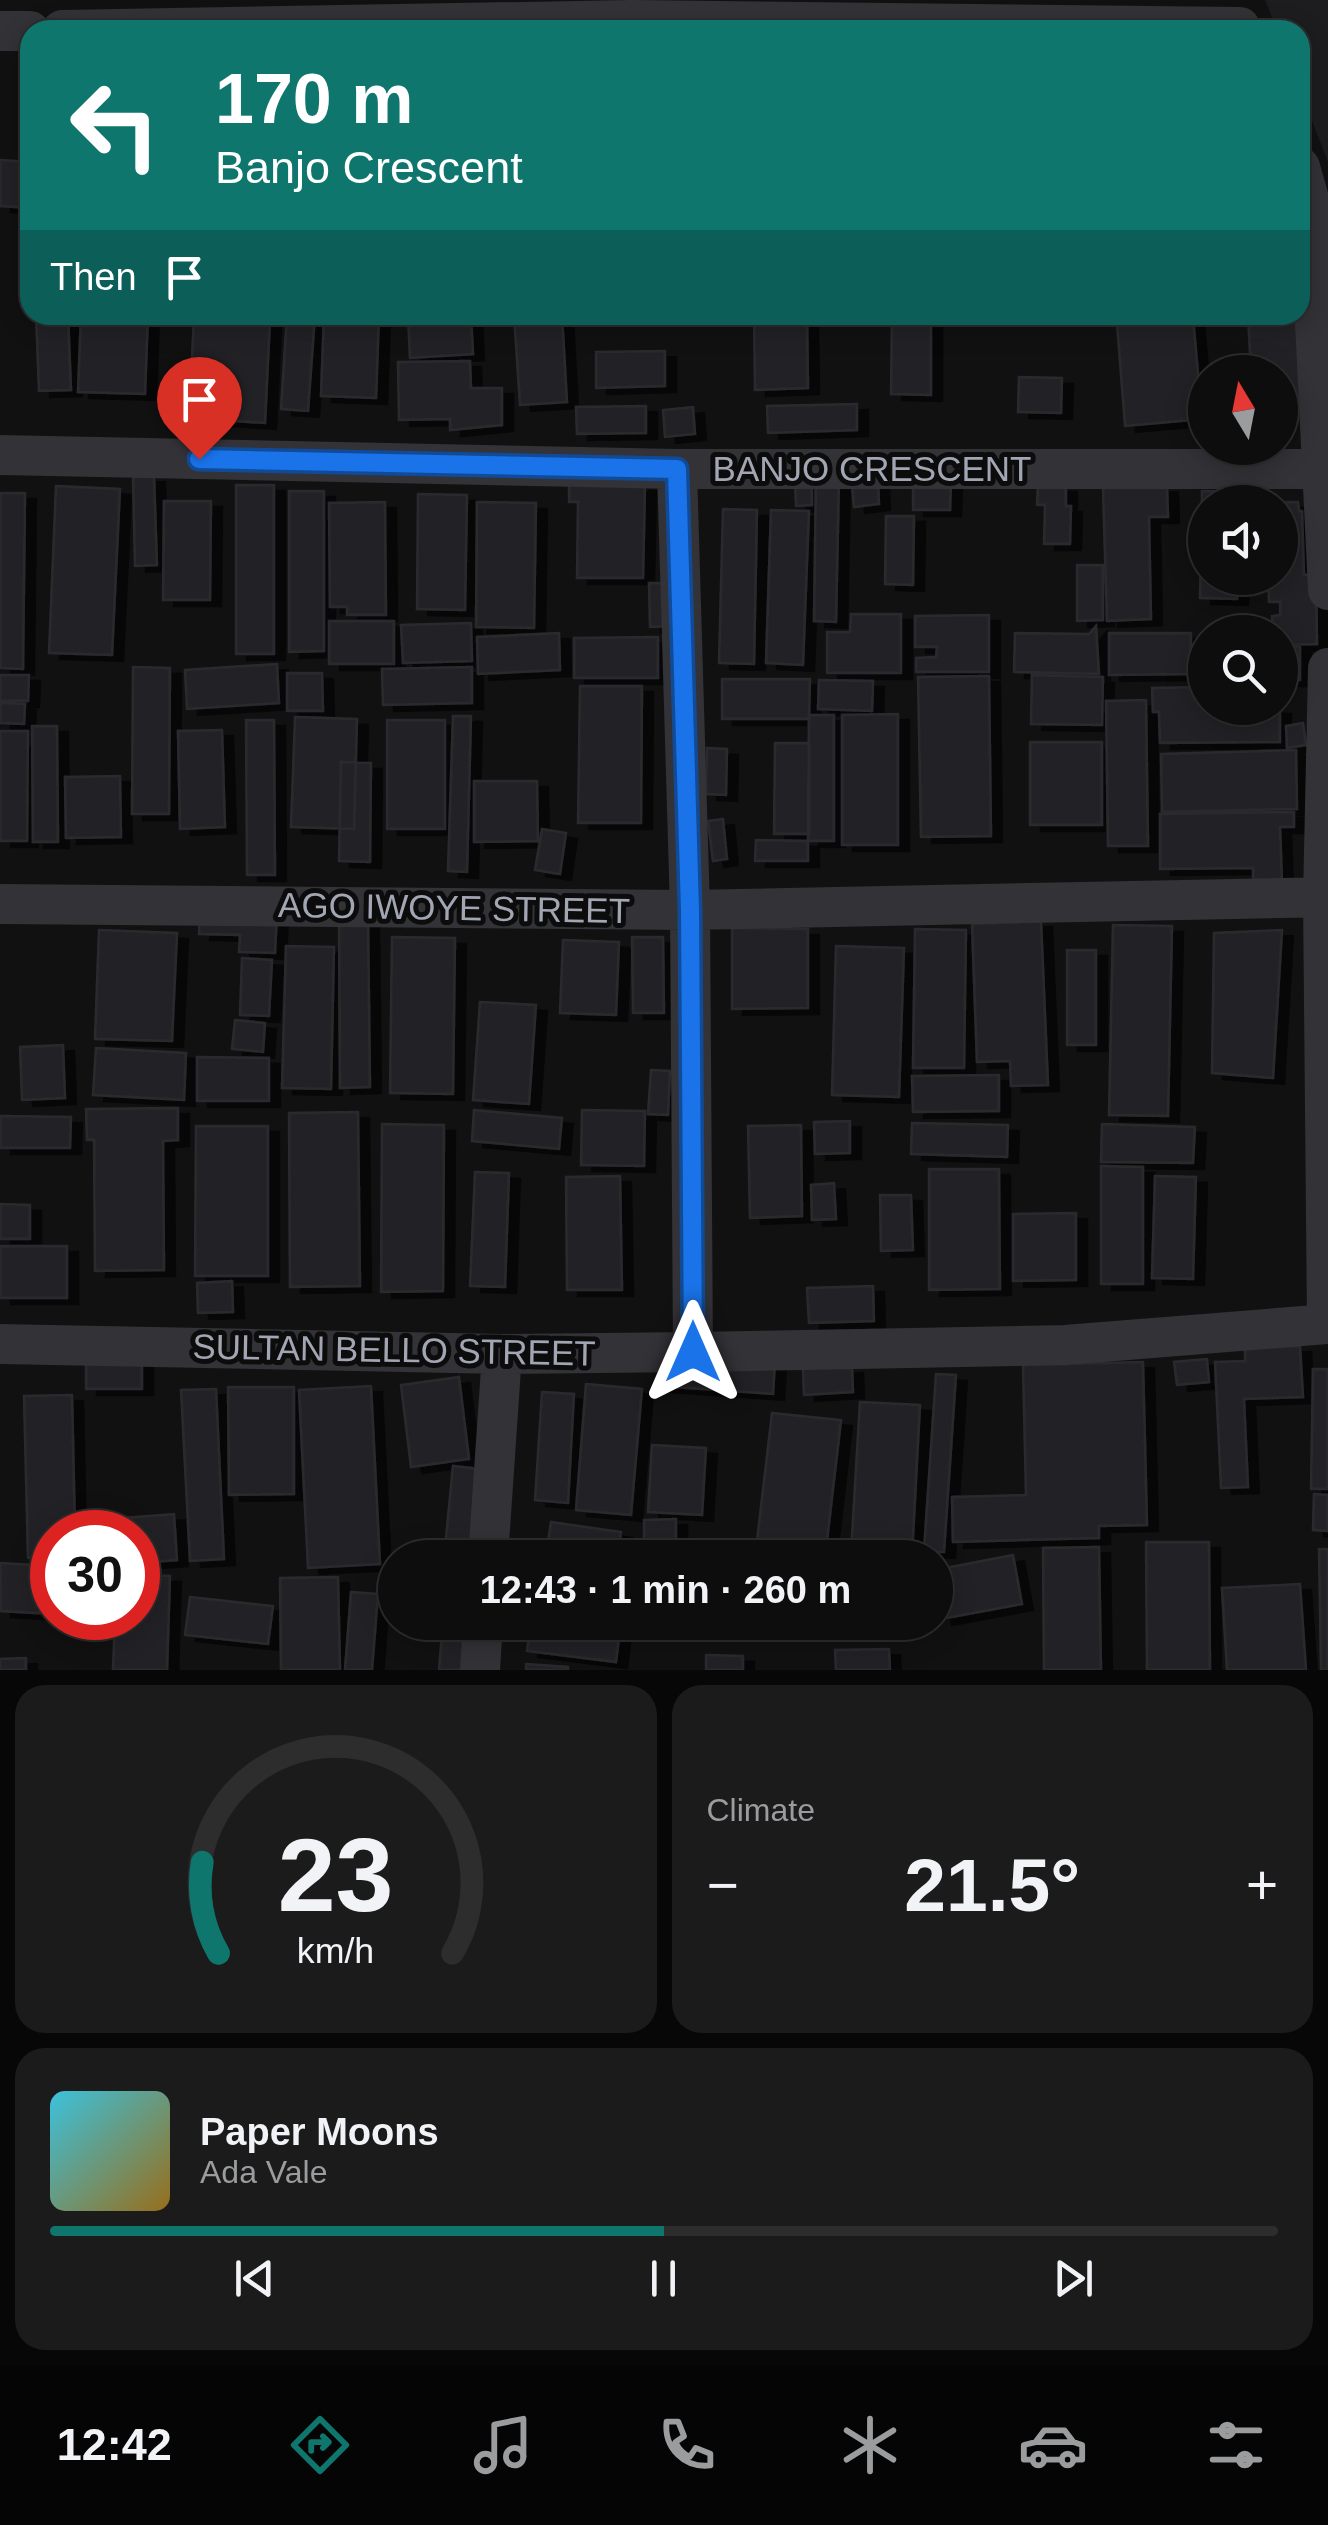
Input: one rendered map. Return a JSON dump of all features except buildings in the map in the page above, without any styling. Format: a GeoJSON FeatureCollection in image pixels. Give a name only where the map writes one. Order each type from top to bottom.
{"type":"FeatureCollection","features":[{"type":"Feature","properties":{"kind":"street"},"geometry":{"type":"LineString","coordinates":[[631,20],[1237,19]]}},
{"type":"Feature","properties":{"kind":"street"},"geometry":{"type":"LineString","coordinates":[[1310,216],[1328,590]]}},
{"type":"Feature","properties":{"kind":"street","name":"BANJO CRESCENT"},"geometry":{"type":"LineString","coordinates":[[0,455],[677,469],[1324,469]]}},
{"type":"Feature","properties":{"kind":"street"},"geometry":{"type":"LineString","coordinates":[[677,469],[690,910],[693,1352]]}},
{"type":"Feature","properties":{"kind":"street"},"geometry":{"type":"LineString","coordinates":[[1328,668],[1328,1324]]}},
{"type":"Feature","properties":{"kind":"street","name":"AGO IWOYE STREET"},"geometry":{"type":"LineString","coordinates":[[0,904],[690,910],[1326,897]]}},
{"type":"Feature","properties":{"kind":"street","name":"SULTAN BELLO STREET"},"geometry":{"type":"LineString","coordinates":[[0,1344],[502,1354],[693,1352],[1065,1345],[1328,1324]]}},
{"type":"Feature","properties":{"kind":"street"},"geometry":{"type":"LineString","coordinates":[[489,1540],[502,1354]]}},
{"type":"Feature","properties":{"kind":"street"},"geometry":{"type":"LineString","coordinates":[[480,1670],[482,1640]]}},
{"type":"Feature","properties":{"kind":"shaded area"},"geometry":{"type":"Polygon","coordinates":[[[1265,0],[1328,0],[1328,162],[1310,116],[1310,20],[1273,20],[1265,0]]]}},
{"type":"Feature","properties":{"kind":"route"},"geometry":{"type":"LineString","coordinates":[[199,459],[677,469],[690,910],[693,1352]]}}]}
